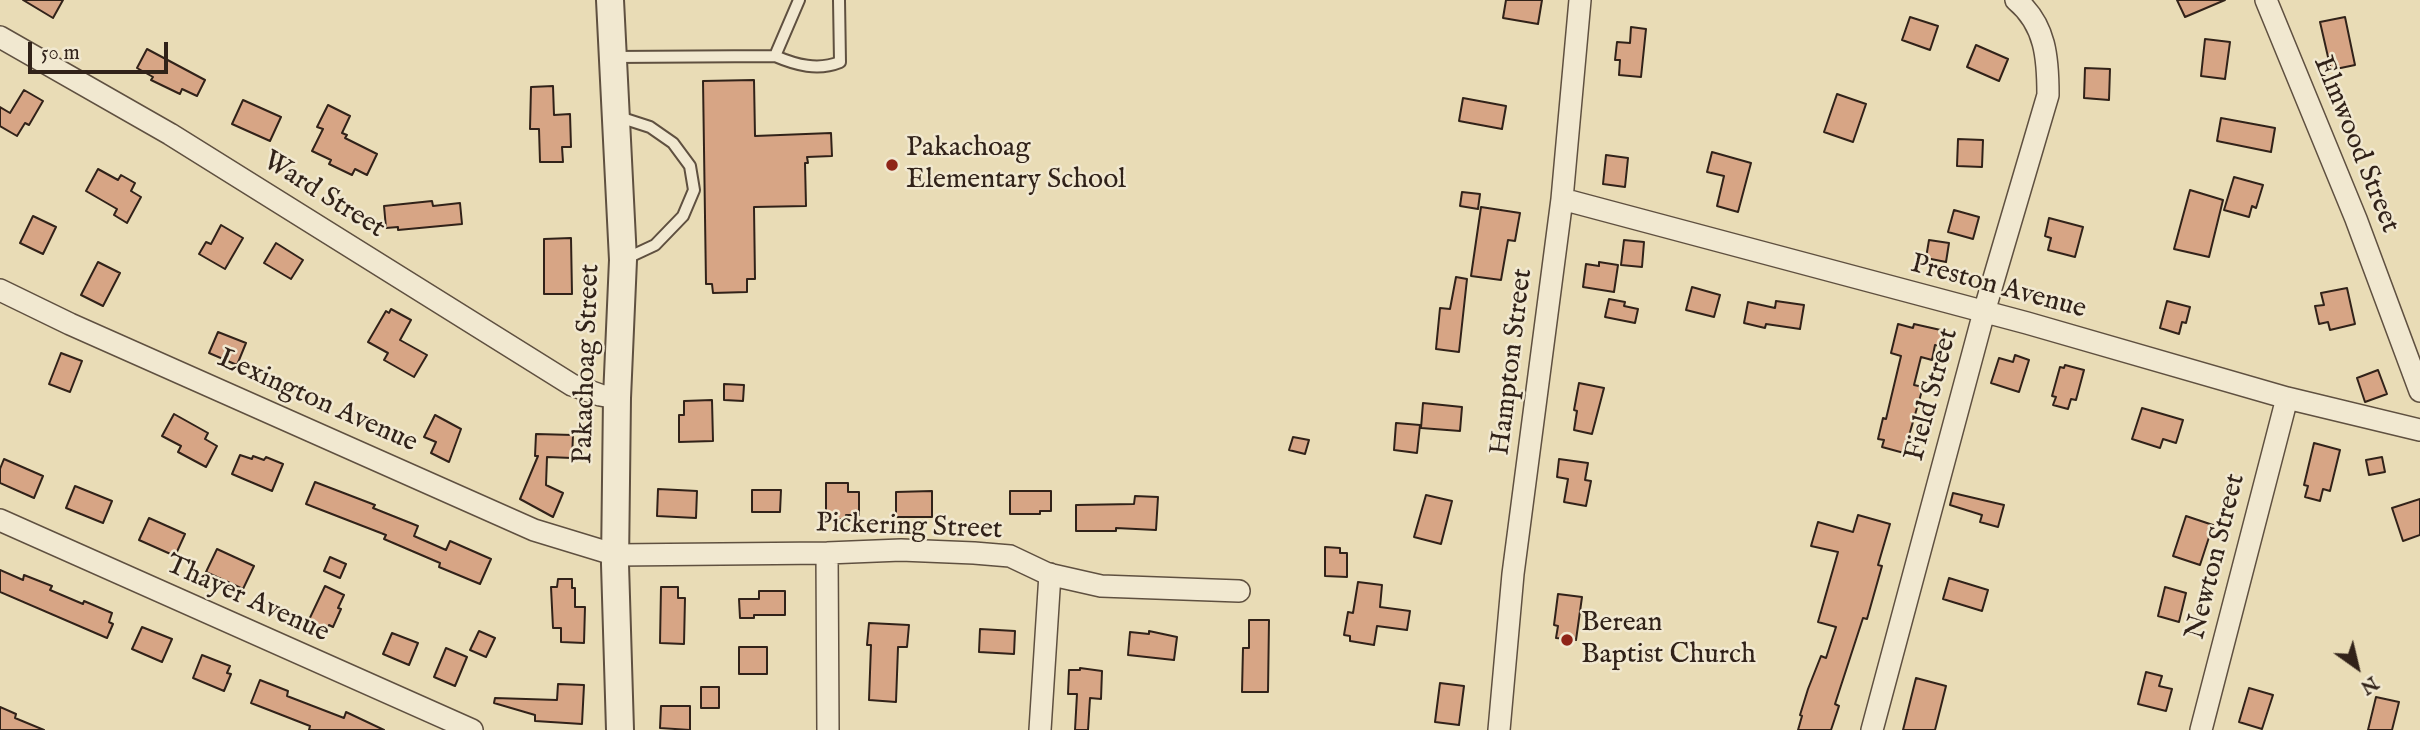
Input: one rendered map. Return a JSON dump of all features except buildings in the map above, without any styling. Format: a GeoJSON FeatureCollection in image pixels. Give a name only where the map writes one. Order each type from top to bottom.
{"type":"FeatureCollection","features":[{"type":"Feature","properties":{"kind":"street","name":"Pakachoag Street"},"geometry":{"type":"LineString","coordinates":[[610,0],[623,260],[617,398],[616,555],[620,730]]}},
{"type":"Feature","properties":{"kind":"street","name":"Hampton Street"},"geometry":{"type":"LineString","coordinates":[[1499,730],[1513,574],[1562,199],[1580,0]]}},
{"type":"Feature","properties":{"kind":"street","name":"Field Street"},"geometry":{"type":"LineString","coordinates":[[1872,730],[1984,312],[2048,95],[2045,45],[2040,31],[2016,0]]}},
{"type":"Feature","properties":{"kind":"street","name":"Elmwood Street"},"geometry":{"type":"LineString","coordinates":[[2266,0],[2356,219],[2420,391]]}},
{"type":"Feature","properties":{"kind":"street","name":"Ward Street"},"geometry":{"type":"LineString","coordinates":[[0,37],[181,141],[572,385],[617,398]]}},
{"type":"Feature","properties":{"kind":"street","name":"Preston Avenue"},"geometry":{"type":"LineString","coordinates":[[1562,199],[1984,312],[2287,398],[2420,430]]}},
{"type":"Feature","properties":{"kind":"street","name":"Lexington Avenue"},"geometry":{"type":"LineString","coordinates":[[0,290],[70,324],[534,530],[616,555]]}},
{"type":"Feature","properties":{"kind":"street","name":"Newton Street"},"geometry":{"type":"LineString","coordinates":[[2201,730],[2287,398]]}},
{"type":"Feature","properties":{"kind":"street","name":"Thayer Avenue"},"geometry":{"type":"LineString","coordinates":[[0,520],[472,730]]}},
{"type":"Feature","properties":{"kind":"street","name":"Pickering Street"},"geometry":{"type":"LineString","coordinates":[[616,555],[901,550],[974,553],[1010,556],[1050,574],[1101,586],[1239,591]]}},
{"type":"Feature","properties":{"kind":"street"},"geometry":{"type":"LineString","coordinates":[[827,553],[828,730]]}},
{"type":"Feature","properties":{"kind":"street"},"geometry":{"type":"LineString","coordinates":[[1040,730],[1050,574]]}},
{"type":"Feature","properties":{"kind":"lane"},"geometry":{"type":"LineString","coordinates":[[775,56],[799,0]]}},
{"type":"Feature","properties":{"kind":"lane"},"geometry":{"type":"LineString","coordinates":[[613,57],[775,56],[796,65],[829,66],[840,62],[839,0]]}},
{"type":"Feature","properties":{"kind":"lane"},"geometry":{"type":"LineString","coordinates":[[616,116],[650,127],[673,143],[690,166],[694,190],[683,216],[655,246],[623,260]]}},
{"type":"Feature","properties":{"kind":"place","name":"Pakachoag Elementary School"},"geometry":{"type":"Point","coordinates":[892,165]}},
{"type":"Feature","properties":{"kind":"place","name":"Berean Baptist Church"},"geometry":{"type":"Point","coordinates":[1567,640]}}]}
